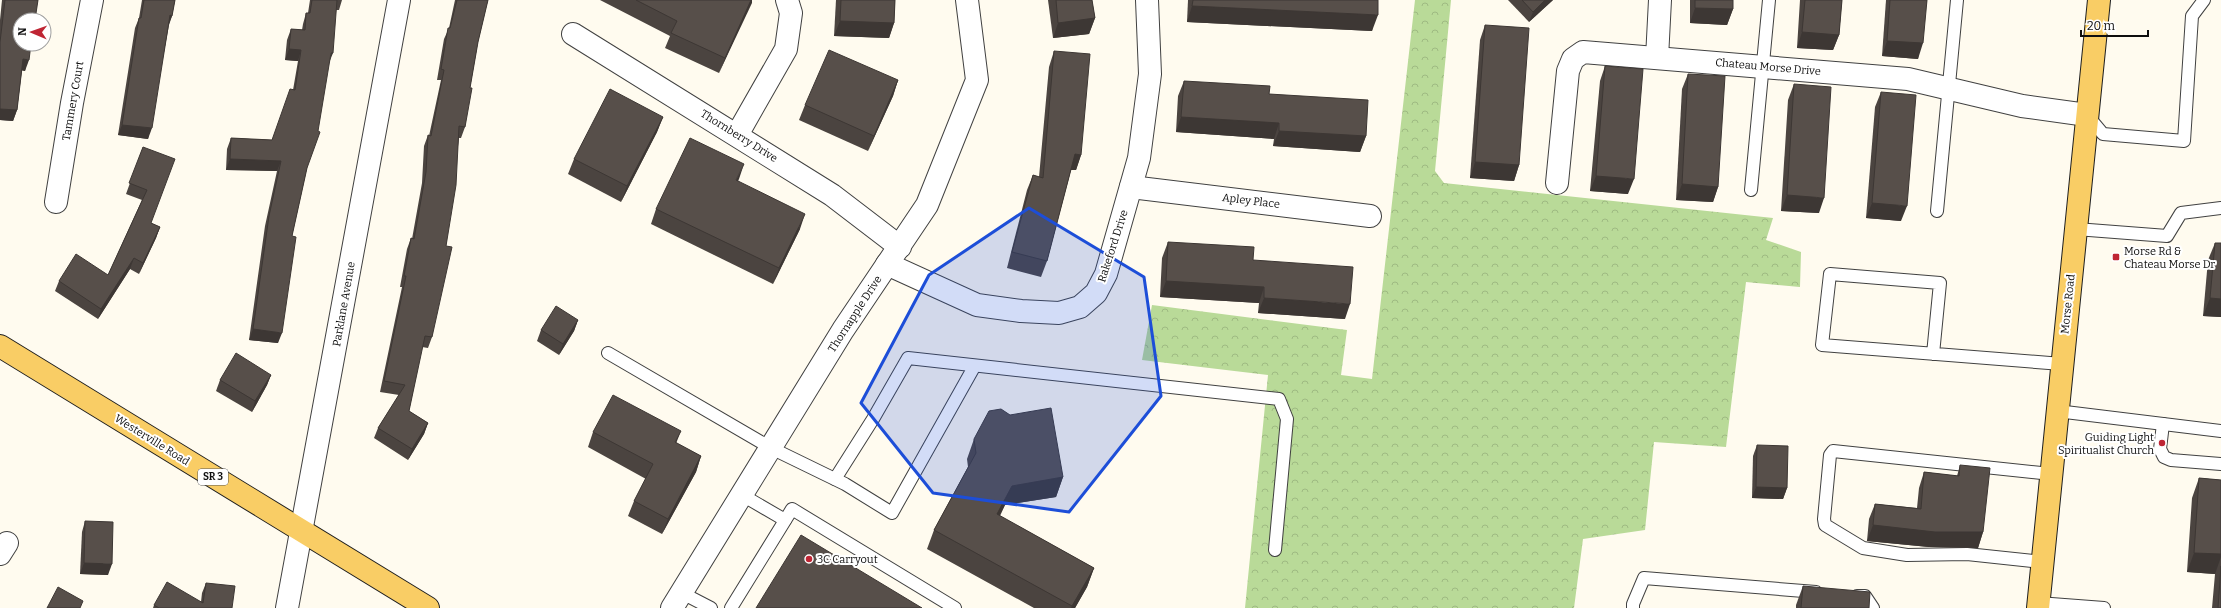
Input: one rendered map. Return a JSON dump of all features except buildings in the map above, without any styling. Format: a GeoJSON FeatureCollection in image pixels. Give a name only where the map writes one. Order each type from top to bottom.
{"type":"FeatureCollection","features":[{"type":"Feature","properties":{"kind":"main road","name":"Morse Road"},"geometry":{"type":"LineString","coordinates":[[2038,606],[2098,0]]}},
{"type":"Feature","properties":{"kind":"main road","name":"Westerville Road"},"geometry":{"type":"LineString","coordinates":[[0,346],[428,608]]}},
{"type":"Feature","properties":{"kind":"street","name":"Tammery Court"},"geometry":{"type":"LineString","coordinates":[[56,202],[72,103],[92,0]]}},
{"type":"Feature","properties":{"kind":"street","name":"Parklane Avenue"},"geometry":{"type":"LineString","coordinates":[[288,608],[399,0]]}},
{"type":"Feature","properties":{"kind":"street"},"geometry":{"type":"LineString","coordinates":[[737,135],[786,49],[790,13],[787,0]]}},
{"type":"Feature","properties":{"kind":"street","name":"Thornapple Drive"},"geometry":{"type":"LineString","coordinates":[[677,600],[843,330],[927,205],[977,80],[967,0]]}},
{"type":"Feature","properties":{"kind":"street","name":"Rakeford Drive"},"geometry":{"type":"LineString","coordinates":[[893,256],[976,305],[1021,311],[1059,312],[1080,307],[1096,293],[1106,274],[1139,158],[1150,74],[1147,0]]}},
{"type":"Feature","properties":{"kind":"street"},"geometry":{"type":"LineString","coordinates":[[1657,58],[1660,0]]}},
{"type":"Feature","properties":{"kind":"street","name":"Thornberry Drive"},"geometry":{"type":"LineString","coordinates":[[573,34],[832,195],[893,256]]}},
{"type":"Feature","properties":{"kind":"street","name":"Chateau Morse Drive"},"geometry":{"type":"LineString","coordinates":[[1558,183],[1568,71],[1573,59],[1583,52],[1908,79],[2022,106],[2087,115]]}},
{"type":"Feature","properties":{"kind":"street","name":"Apley Place"},"geometry":{"type":"LineString","coordinates":[[1131,187],[1370,216]]}},
{"type":"Feature","properties":{"kind":"lane"},"geometry":{"type":"LineString","coordinates":[[1751,190],[1769,0]]}},
{"type":"Feature","properties":{"kind":"lane"},"geometry":{"type":"LineString","coordinates":[[1937,211],[1957,0]]}},
{"type":"Feature","properties":{"kind":"lane"},"geometry":{"type":"LineString","coordinates":[[2087,115],[2103,134],[2184,141],[2192,16],[2204,0]]}},
{"type":"Feature","properties":{"kind":"lane"},"geometry":{"type":"LineString","coordinates":[[2076,229],[2167,236],[2181,213],[2221,208]]}},
{"type":"Feature","properties":{"kind":"lane"},"geometry":{"type":"LineString","coordinates":[[1933,354],[1940,283],[1830,274],[1822,346],[2062,364]]}},
{"type":"Feature","properties":{"kind":"lane"},"geometry":{"type":"LineString","coordinates":[[608,353],[771,448],[835,479],[892,513],[974,366]]}},
{"type":"Feature","properties":{"kind":"lane"},"geometry":{"type":"LineString","coordinates":[[835,479],[908,358],[1279,399],[1288,419],[1275,550]]}},
{"type":"Feature","properties":{"kind":"lane"},"geometry":{"type":"LineString","coordinates":[[2057,411],[2221,431]]}},
{"type":"Feature","properties":{"kind":"lane"},"geometry":{"type":"LineString","coordinates":[[2163,424],[2160,449],[2164,457],[2171,460],[2221,464]]}},
{"type":"Feature","properties":{"kind":"lane"},"geometry":{"type":"LineString","coordinates":[[2042,562],[1966,554],[1907,554],[1863,548],[1825,525],[1824,519],[1830,455],[1833,451],[2051,474]]}},
{"type":"Feature","properties":{"kind":"lane"},"geometry":{"type":"LineString","coordinates":[[742,495],[785,520]]}},
{"type":"Feature","properties":{"kind":"lane"},"geometry":{"type":"LineString","coordinates":[[731,608],[792,509],[955,608]]}},
{"type":"Feature","properties":{"kind":"lane"},"geometry":{"type":"LineString","coordinates":[[1633,608],[1633,604],[1644,578],[1825,593]]}},
{"type":"Feature","properties":{"kind":"lane"},"geometry":{"type":"LineString","coordinates":[[1841,594],[1865,596],[1873,608]]}},
{"type":"Feature","properties":{"kind":"lane"},"geometry":{"type":"LineString","coordinates":[[677,600],[710,608]]}},
{"type":"Feature","properties":{"kind":"lane"},"geometry":{"type":"LineString","coordinates":[[2038,606],[2104,608]]}},
{"type":"Feature","properties":{"kind":"highlighted area"},"geometry":{"type":"Polygon","coordinates":[[[1029,208],[1144,277],[1161,396],[1069,512],[933,493],[861,403],[929,275],[1029,208]]]}},
{"type":"Feature","properties":{"kind":"green space"},"geometry":{"type":"Polygon","coordinates":[[[1415,0],[1451,0],[1435,171],[1444,183],[1773,218],[1766,240],[1801,252],[1800,287],[1746,282],[1726,447],[1654,442],[1645,530],[1583,539],[1574,608],[1245,608],[1268,375],[1142,360],[1152,305],[1347,330],[1341,375],[1372,379],[1415,0]]]}},
{"type":"Feature","properties":{"kind":"place","name":"Morse Rd & Chateau Morse Dr"},"geometry":{"type":"Point","coordinates":[2116,257]}},
{"type":"Feature","properties":{"kind":"place","name":"Guiding Light Spiritualist Church"},"geometry":{"type":"Point","coordinates":[2162,443]}},
{"type":"Feature","properties":{"kind":"place","name":"3C Carryout"},"geometry":{"type":"Point","coordinates":[809,559]}}]}
